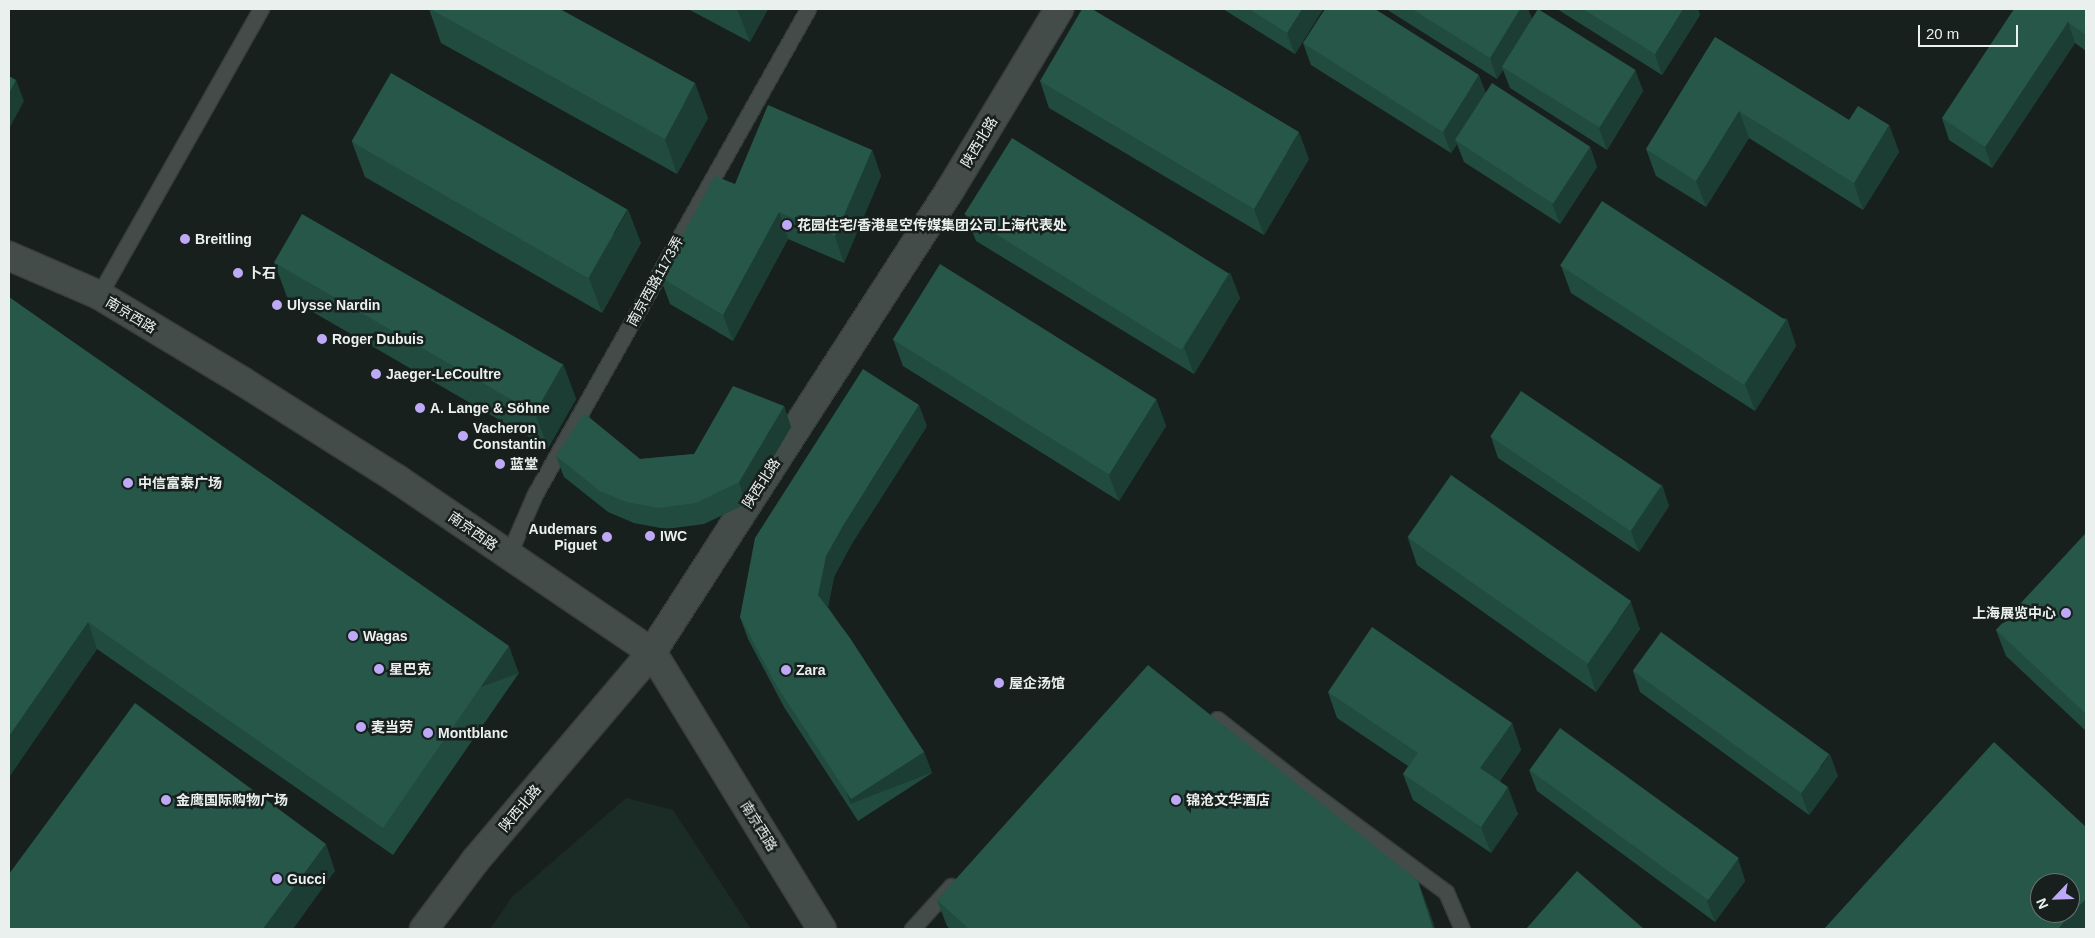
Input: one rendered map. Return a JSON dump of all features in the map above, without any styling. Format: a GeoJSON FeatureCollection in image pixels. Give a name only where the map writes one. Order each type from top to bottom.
{"type":"FeatureCollection","features":[{"type":"Feature","properties":{"kind":"main road","name":"陕西北路"},"geometry":{"type":"LineString","coordinates":[[424,929],[475,862],[652,652],[945,197],[1059,9]]}},
{"type":"Feature","properties":{"kind":"main road","name":"南京西路"},"geometry":{"type":"LineString","coordinates":[[9,256],[99,295],[242,381],[397,479],[652,652],[822,929]]}},
{"type":"Feature","properties":{"kind":"lane"},"geometry":{"type":"LineString","coordinates":[[99,295],[261,9]]}},
{"type":"Feature","properties":{"kind":"lane","name":"南京西路1173弄"},"geometry":{"type":"LineString","coordinates":[[508,556],[535,494],[808,9]]}},
{"type":"Feature","properties":{"kind":"lane"},"geometry":{"type":"LineString","coordinates":[[1217,719],[1304,787],[1446,892],[1462,929]]}},
{"type":"Feature","properties":{"kind":"lane"},"geometry":{"type":"LineString","coordinates":[[1266,790],[1304,787]]}},
{"type":"Feature","properties":{"kind":"lane"},"geometry":{"type":"LineString","coordinates":[[912,929],[958,878]]}},
{"type":"Feature","properties":{"kind":"shaded area"},"geometry":{"type":"Polygon","coordinates":[[[626,798],[673,810],[751,929],[490,929],[512,897],[626,798]]]}},
{"type":"Feature","properties":{"kind":"building"},"geometry":{"type":"Polygon","coordinates":[[[430,9],[560,9],[695,83],[665,139],[430,9]]]}},
{"type":"Feature","properties":{"kind":"building"},"geometry":{"type":"Polygon","coordinates":[[[1082,9],[1092,9],[1299,132],[1254,209],[1040,81],[1082,9]]]}},
{"type":"Feature","properties":{"kind":"building"},"geometry":{"type":"Polygon","coordinates":[[[1249,9],[1302,9],[1287,33],[1249,9]]]}},
{"type":"Feature","properties":{"kind":"building"},"geometry":{"type":"Polygon","coordinates":[[[1325,9],[1375,9],[1479,75],[1443,132],[1303,43],[1325,9]]]}},
{"type":"Feature","properties":{"kind":"building"},"geometry":{"type":"Polygon","coordinates":[[[1412,9],[1520,9],[1490,58],[1412,9]]]}},
{"type":"Feature","properties":{"kind":"building"},"geometry":{"type":"Polygon","coordinates":[[[1538,9],[1636,70],[1599,128],[1502,67],[1538,9]]]}},
{"type":"Feature","properties":{"kind":"building"},"geometry":{"type":"Polygon","coordinates":[[[1583,9],[1683,9],[1655,54],[1583,9]]]}},
{"type":"Feature","properties":{"kind":"building"},"geometry":{"type":"Polygon","coordinates":[[[2014,9],[2086,9],[2086,35],[2068,22],[1985,147],[1942,118],[2014,9]]]}},
{"type":"Feature","properties":{"kind":"building"},"geometry":{"type":"Polygon","coordinates":[[[1715,37],[1849,120],[1858,106],[1889,125],[1854,183],[1739,111],[1696,181],[1646,149],[1715,37]]]}},
{"type":"Feature","properties":{"kind":"building"},"geometry":{"type":"Polygon","coordinates":[[[391,73],[627,209],[588,278],[352,141],[391,73]]]}},
{"type":"Feature","properties":{"kind":"building"},"geometry":{"type":"Polygon","coordinates":[[[9,76],[16,80],[9,94],[9,76]]]}},
{"type":"Feature","properties":{"kind":"building"},"geometry":{"type":"Polygon","coordinates":[[[1492,83],[1590,147],[1553,204],[1455,140],[1492,83]]]}},
{"type":"Feature","properties":{"kind":"building","name":"花园住宅/香港星空传媒集团公司上海代表处"},"geometry":{"type":"Polygon","coordinates":[[[768,105],[872,150],[835,236],[779,212],[723,315],[660,277],[715,176],[735,184],[768,105]]]}},
{"type":"Feature","properties":{"kind":"building"},"geometry":{"type":"Polygon","coordinates":[[[1012,138],[1229,274],[1181,350],[964,214],[1012,138]]]}},
{"type":"Feature","properties":{"kind":"building"},"geometry":{"type":"Polygon","coordinates":[[[1602,201],[1786,320],[1744,385],[1560,266],[1602,201]]]}},
{"type":"Feature","properties":{"kind":"building"},"geometry":{"type":"Polygon","coordinates":[[[302,214],[563,364],[535,413],[274,262],[302,214]]]}},
{"type":"Feature","properties":{"kind":"building"},"geometry":{"type":"Polygon","coordinates":[[[940,264],[1156,399],[1109,475],[893,339],[940,264]]]}},
{"type":"Feature","properties":{"kind":"building","name":"中信富泰广场"},"geometry":{"type":"Polygon","coordinates":[[[9,297],[509,646],[383,828],[88,622],[9,736],[9,297]]]}},
{"type":"Feature","properties":{"kind":"building"},"geometry":{"type":"Polygon","coordinates":[[[863,369],[919,405],[826,556],[818,595],[850,638],[924,752],[851,799],[776,685],[740,617],[755,538],[863,369]]]}},
{"type":"Feature","properties":{"kind":"building"},"geometry":{"type":"Polygon","coordinates":[[[733,386],[784,406],[739,482],[696,503],[659,508],[626,502],[600,491],[556,456],[584,413],[640,459],[694,454],[733,386]]]}},
{"type":"Feature","properties":{"kind":"building"},"geometry":{"type":"Polygon","coordinates":[[[1521,391],[1661,486],[1630,531],[1490,437],[1521,391]]]}},
{"type":"Feature","properties":{"kind":"building"},"geometry":{"type":"Polygon","coordinates":[[[1451,475],[1631,601],[1588,663],[1407,537],[1451,475]]]}},
{"type":"Feature","properties":{"kind":"building","name":"上海展览中心"},"geometry":{"type":"Polygon","coordinates":[[[2086,533],[2086,714],[1996,630],[2086,533]]]}},
{"type":"Feature","properties":{"kind":"building"},"geometry":{"type":"Polygon","coordinates":[[[1372,627],[1512,723],[1480,768],[1508,787],[1481,827],[1403,774],[1418,753],[1328,692],[1372,627]]]}},
{"type":"Feature","properties":{"kind":"building"},"geometry":{"type":"Polygon","coordinates":[[[1661,632],[1829,754],[1801,793],[1633,671],[1661,632]]]}},
{"type":"Feature","properties":{"kind":"building","name":"锦沧文华酒店"},"geometry":{"type":"Polygon","coordinates":[[[1148,665],[1418,881],[1433,929],[969,929],[937,900],[1148,665]]]}},
{"type":"Feature","properties":{"kind":"building","name":"金鹰国际购物广场"},"geometry":{"type":"Polygon","coordinates":[[[135,703],[326,844],[263,929],[9,929],[9,874],[135,703]]]}},
{"type":"Feature","properties":{"kind":"building"},"geometry":{"type":"Polygon","coordinates":[[[1560,728],[1739,858],[1708,900],[1529,770],[1560,728]]]}},
{"type":"Feature","properties":{"kind":"building"},"geometry":{"type":"Polygon","coordinates":[[[1994,742],[2086,827],[2086,899],[2080,905],[2080,873],[2030,873],[2030,923],[2064,923],[2058,929],[1824,929],[1994,742]]]}},
{"type":"Feature","properties":{"kind":"building"},"geometry":{"type":"Polygon","coordinates":[[[1577,871],[1644,929],[1526,929],[1577,871]]]}},
{"type":"Feature","properties":{"kind":"place","name":"花园住宅/香港星空传媒集团公司上海代表处"},"geometry":{"type":"Point","coordinates":[787,225]}},
{"type":"Feature","properties":{"kind":"place","name":"Breitling"},"geometry":{"type":"Point","coordinates":[185,239]}},
{"type":"Feature","properties":{"kind":"place","name":"卜石"},"geometry":{"type":"Point","coordinates":[238,273]}},
{"type":"Feature","properties":{"kind":"place","name":"Ulysse Nardin"},"geometry":{"type":"Point","coordinates":[277,305]}},
{"type":"Feature","properties":{"kind":"place","name":"Roger Dubuis"},"geometry":{"type":"Point","coordinates":[322,339]}},
{"type":"Feature","properties":{"kind":"place","name":"Jaeger-LeCoultre"},"geometry":{"type":"Point","coordinates":[376,374]}},
{"type":"Feature","properties":{"kind":"place","name":"A. Lange & Söhne"},"geometry":{"type":"Point","coordinates":[420,408]}},
{"type":"Feature","properties":{"kind":"place","name":"Vacheron Constantin"},"geometry":{"type":"Point","coordinates":[463,436]}},
{"type":"Feature","properties":{"kind":"place","name":"蓝堂"},"geometry":{"type":"Point","coordinates":[500,464]}},
{"type":"Feature","properties":{"kind":"place","name":"中信富泰广场"},"geometry":{"type":"Point","coordinates":[128,483]}},
{"type":"Feature","properties":{"kind":"place","name":"IWC"},"geometry":{"type":"Point","coordinates":[650,536]}},
{"type":"Feature","properties":{"kind":"place","name":"Audemars Piguet"},"geometry":{"type":"Point","coordinates":[607,537]}},
{"type":"Feature","properties":{"kind":"place","name":"上海展览中心"},"geometry":{"type":"Point","coordinates":[2066,613]}},
{"type":"Feature","properties":{"kind":"place","name":"Wagas"},"geometry":{"type":"Point","coordinates":[353,636]}},
{"type":"Feature","properties":{"kind":"place","name":"星巴克"},"geometry":{"type":"Point","coordinates":[379,669]}},
{"type":"Feature","properties":{"kind":"place","name":"Zara"},"geometry":{"type":"Point","coordinates":[786,670]}},
{"type":"Feature","properties":{"kind":"place","name":"屋企汤馆"},"geometry":{"type":"Point","coordinates":[999,683]}},
{"type":"Feature","properties":{"kind":"place","name":"麦当劳"},"geometry":{"type":"Point","coordinates":[361,727]}},
{"type":"Feature","properties":{"kind":"place","name":"Montblanc"},"geometry":{"type":"Point","coordinates":[428,733]}},
{"type":"Feature","properties":{"kind":"place","name":"金鹰国际购物广场"},"geometry":{"type":"Point","coordinates":[166,800]}},
{"type":"Feature","properties":{"kind":"place","name":"锦沧文华酒店"},"geometry":{"type":"Point","coordinates":[1176,800]}},
{"type":"Feature","properties":{"kind":"place","name":"Gucci"},"geometry":{"type":"Point","coordinates":[277,879]}}]}
